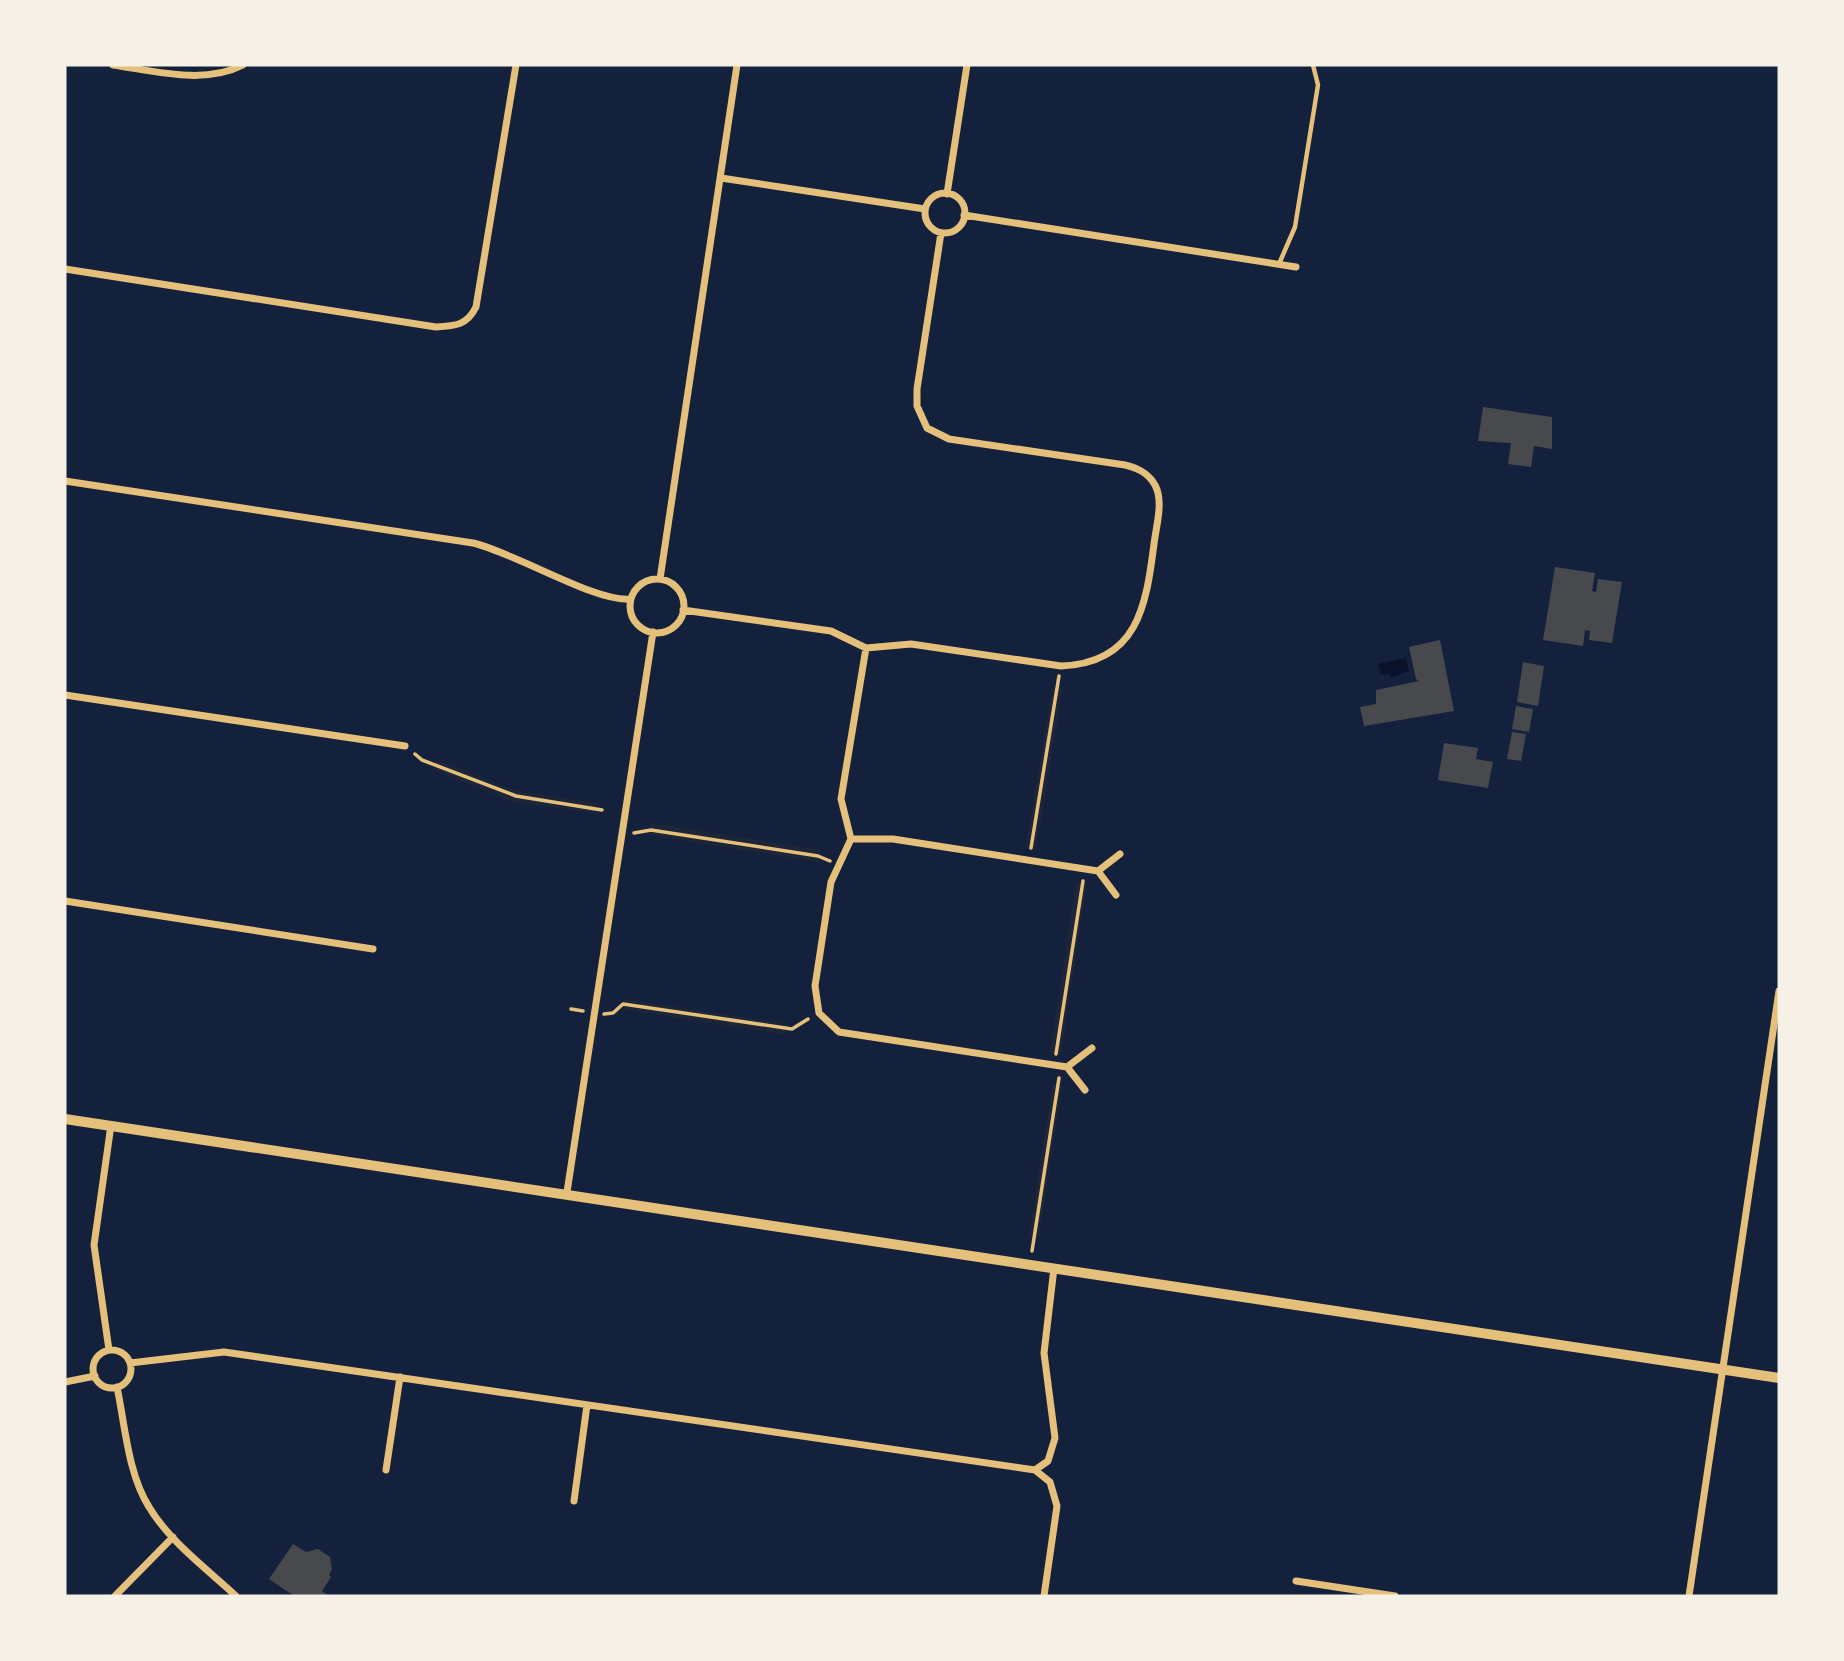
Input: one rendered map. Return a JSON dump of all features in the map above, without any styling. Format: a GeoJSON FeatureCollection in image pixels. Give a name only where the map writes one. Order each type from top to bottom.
{"type":"FeatureCollection","features":[{"type":"Feature","properties":{"kind":"main road"},"geometry":{"type":"LineString","coordinates":[[65,1119],[567,1192],[1779,1378]]}},
{"type":"Feature","properties":{"kind":"street"},"geometry":{"type":"LineString","coordinates":[[113,65],[177,75],[224,75],[243,65]]}},
{"type":"Feature","properties":{"kind":"street"},"geometry":{"type":"LineString","coordinates":[[65,269],[436,327],[458,326],[470,319],[476,307],[516,65]]}},
{"type":"Feature","properties":{"kind":"street"},"geometry":{"type":"LineString","coordinates":[[660,579],[737,65]]}},
{"type":"Feature","properties":{"kind":"street"},"geometry":{"type":"LineString","coordinates":[[947,194],[967,65]]}},
{"type":"Feature","properties":{"kind":"street"},"geometry":{"type":"LineString","coordinates":[[721,178],[925,209]]}},
{"type":"Feature","properties":{"kind":"street"},"geometry":{"type":"LineString","coordinates":[[947,194],[958,199],[964,215],[957,229],[941,233],[927,222],[925,209],[936,195],[947,194]]}},
{"type":"Feature","properties":{"kind":"street"},"geometry":{"type":"LineString","coordinates":[[964,215],[1296,267]]}},
{"type":"Feature","properties":{"kind":"street"},"geometry":{"type":"LineString","coordinates":[[684,610],[831,631],[866,648],[911,644],[1061,666],[1083,664],[1109,653],[1120,645],[1138,621],[1149,585],[1159,495],[1148,475],[1137,468],[949,439],[927,428],[918,406],[917,389],[941,233]]}},
{"type":"Feature","properties":{"kind":"street"},"geometry":{"type":"LineString","coordinates":[[65,481],[482,545],[510,554],[602,595],[620,600],[631,599]]}},
{"type":"Feature","properties":{"kind":"street"},"geometry":{"type":"LineString","coordinates":[[660,579],[681,593],[684,610],[676,625],[661,632],[653,632],[634,620],[631,599],[639,586],[660,579]]}},
{"type":"Feature","properties":{"kind":"street"},"geometry":{"type":"LineString","coordinates":[[567,1192],[653,632]]}},
{"type":"Feature","properties":{"kind":"street"},"geometry":{"type":"LineString","coordinates":[[866,648],[841,799],[851,839],[831,882],[815,986],[819,1013],[831,1026],[848,1034],[1068,1067],[1085,1090]]}},
{"type":"Feature","properties":{"kind":"street"},"geometry":{"type":"LineString","coordinates":[[65,695],[405,746]]}},
{"type":"Feature","properties":{"kind":"street"},"geometry":{"type":"LineString","coordinates":[[851,839],[893,839],[1098,871],[1116,895]]}},
{"type":"Feature","properties":{"kind":"street"},"geometry":{"type":"LineString","coordinates":[[1098,871],[1121,854]]}},
{"type":"Feature","properties":{"kind":"street"},"geometry":{"type":"LineString","coordinates":[[65,901],[373,949]]}},
{"type":"Feature","properties":{"kind":"street"},"geometry":{"type":"LineString","coordinates":[[1689,1596],[1779,991]]}},
{"type":"Feature","properties":{"kind":"street"},"geometry":{"type":"LineString","coordinates":[[1068,1067],[1092,1048]]}},
{"type":"Feature","properties":{"kind":"street"},"geometry":{"type":"LineString","coordinates":[[109,1350],[93,1245],[111,1125]]}},
{"type":"Feature","properties":{"kind":"street"},"geometry":{"type":"LineString","coordinates":[[1035,1470],[1048,1461],[1055,1438],[1044,1353],[1054,1268]]}},
{"type":"Feature","properties":{"kind":"street"},"geometry":{"type":"LineString","coordinates":[[109,1350],[124,1354],[131,1363],[130,1376],[117,1387],[105,1386],[95,1377],[95,1361],[109,1350]]}},
{"type":"Feature","properties":{"kind":"street"},"geometry":{"type":"LineString","coordinates":[[131,1363],[224,1352],[1035,1470],[1050,1482],[1057,1506],[1044,1596]]}},
{"type":"Feature","properties":{"kind":"street"},"geometry":{"type":"LineString","coordinates":[[65,1382],[95,1377]]}},
{"type":"Feature","properties":{"kind":"street"},"geometry":{"type":"LineString","coordinates":[[386,1471],[400,1377]]}},
{"type":"Feature","properties":{"kind":"street"},"geometry":{"type":"LineString","coordinates":[[117,1387],[137,1482],[149,1508],[173,1537],[236,1596]]}},
{"type":"Feature","properties":{"kind":"street"},"geometry":{"type":"LineString","coordinates":[[574,1501],[587,1405]]}},
{"type":"Feature","properties":{"kind":"street"},"geometry":{"type":"LineString","coordinates":[[115,1596],[173,1537]]}},
{"type":"Feature","properties":{"kind":"street"},"geometry":{"type":"LineString","coordinates":[[1296,1581],[1395,1596]]}},
{"type":"Feature","properties":{"kind":"lane"},"geometry":{"type":"LineString","coordinates":[[1279,264],[1296,227],[1318,85],[1313,65]]}},
{"type":"Feature","properties":{"kind":"path"},"geometry":{"type":"LineString","coordinates":[[1029,860],[1061,666]]}},
{"type":"Feature","properties":{"kind":"path"},"geometry":{"type":"LineString","coordinates":[[405,746],[422,760],[516,796],[602,810]]}},
{"type":"Feature","properties":{"kind":"path"},"geometry":{"type":"LineString","coordinates":[[623,831],[663,832],[818,856],[838,864]]}},
{"type":"Feature","properties":{"kind":"path"},"geometry":{"type":"LineString","coordinates":[[571,1009],[613,1013],[623,1004],[792,1029],[819,1013]]}},
{"type":"Feature","properties":{"kind":"shaded area"},"geometry":{"type":"Polygon","coordinates":[[[1406,658],[1409,671],[1390,678],[1389,674],[1381,675],[1378,664],[1406,658]]]}},
{"type":"Feature","properties":{"kind":"shaded area"},"geometry":{"type":"Polygon","coordinates":[[[1053,686],[1063,688],[1036,850],[1025,848],[1053,686]]]}},
{"type":"Feature","properties":{"kind":"shaded area"},"geometry":{"type":"Polygon","coordinates":[[[436,759],[514,790],[597,803],[595,813],[513,802],[432,769],[436,759]]]}},
{"type":"Feature","properties":{"kind":"shaded area"},"geometry":{"type":"Polygon","coordinates":[[[651,823],[821,850],[819,862],[649,835],[651,823]]]}},
{"type":"Feature","properties":{"kind":"shaded area"},"geometry":{"type":"Polygon","coordinates":[[[1076,883],[1087,884],[1061,1054],[1050,1053],[1076,883]]]}},
{"type":"Feature","properties":{"kind":"shaded area"},"geometry":{"type":"Polygon","coordinates":[[[625,999],[788,1024],[786,1035],[623,1009],[625,999]]]}},
{"type":"Feature","properties":{"kind":"shaded area"},"geometry":{"type":"Polygon","coordinates":[[[1052,1084],[1062,1086],[1039,1238],[1029,1236],[1052,1084]]]}},
{"type":"Feature","properties":{"kind":"building"},"geometry":{"type":"Polygon","coordinates":[[[1483,407],[1552,417],[1552,449],[1534,446],[1531,467],[1508,464],[1511,443],[1478,441],[1483,407]]]}},
{"type":"Feature","properties":{"kind":"building"},"geometry":{"type":"Polygon","coordinates":[[[1555,567],[1595,573],[1592,591],[1596,592],[1598,579],[1622,582],[1612,643],[1589,640],[1590,631],[1585,630],[1583,646],[1543,640],[1555,567]]]}},
{"type":"Feature","properties":{"kind":"building"},"geometry":{"type":"Polygon","coordinates":[[[1440,640],[1454,711],[1364,726],[1360,707],[1376,704],[1376,690],[1419,681],[1416,679],[1409,647],[1440,640]]]}},
{"type":"Feature","properties":{"kind":"building"},"geometry":{"type":"Polygon","coordinates":[[[1523,662],[1544,666],[1538,706],[1517,702],[1523,662]]]}},
{"type":"Feature","properties":{"kind":"building"},"geometry":{"type":"Polygon","coordinates":[[[1516,706],[1533,709],[1529,732],[1512,729],[1516,706]]]}},
{"type":"Feature","properties":{"kind":"building"},"geometry":{"type":"Polygon","coordinates":[[[1512,732],[1526,734],[1521,761],[1507,759],[1512,732]]]}},
{"type":"Feature","properties":{"kind":"building"},"geometry":{"type":"Polygon","coordinates":[[[1444,743],[1478,748],[1476,759],[1493,762],[1488,788],[1438,780],[1444,743]]]}},
{"type":"Feature","properties":{"kind":"building"},"geometry":{"type":"Polygon","coordinates":[[[293,1544],[306,1552],[318,1549],[330,1557],[331,1577],[322,1591],[329,1596],[294,1596],[269,1579],[293,1544]]]}}]}
